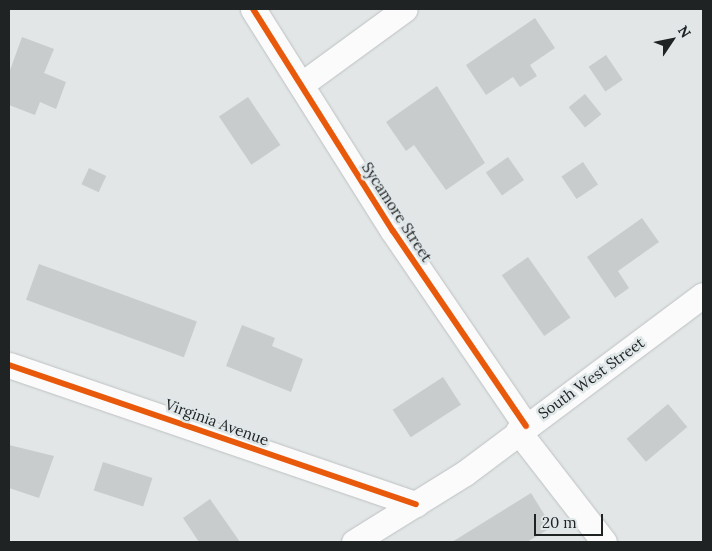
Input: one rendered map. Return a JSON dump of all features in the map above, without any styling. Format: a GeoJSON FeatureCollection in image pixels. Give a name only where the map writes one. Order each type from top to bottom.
{"type":"FeatureCollection","features":[{"type":"Feature","properties":{"kind":"street","name":"Sycamore Street"},"geometry":{"type":"LineString","coordinates":[[253,9],[393,231],[522,429],[604,542]]}},
{"type":"Feature","properties":{"kind":"street"},"geometry":{"type":"LineString","coordinates":[[302,84],[405,9]]}},
{"type":"Feature","properties":{"kind":"street","name":"South West Street"},"geometry":{"type":"LineString","coordinates":[[354,542],[416,504],[522,429],[703,295]]}},
{"type":"Feature","properties":{"kind":"street","name":"Virginia Avenue"},"geometry":{"type":"LineString","coordinates":[[9,365],[416,504]]}},
{"type":"Feature","properties":{"kind":"building"},"geometry":{"type":"Polygon","coordinates":[[[535,18],[555,48],[530,65],[537,76],[520,87],[513,77],[486,95],[466,65],[535,18]]]}},
{"type":"Feature","properties":{"kind":"building"},"geometry":{"type":"Polygon","coordinates":[[[22,37],[54,49],[44,73],[66,82],[56,109],[40,102],[35,115],[9,105],[9,73],[22,37]]]}},
{"type":"Feature","properties":{"kind":"building"},"geometry":{"type":"Polygon","coordinates":[[[606,55],[623,80],[605,92],[589,67],[606,55]]]}},
{"type":"Feature","properties":{"kind":"building"},"geometry":{"type":"Polygon","coordinates":[[[437,86],[485,163],[446,190],[414,145],[406,151],[386,122],[437,86]]]}},
{"type":"Feature","properties":{"kind":"building"},"geometry":{"type":"Polygon","coordinates":[[[585,94],[601,114],[585,127],[569,107],[585,94]]]}},
{"type":"Feature","properties":{"kind":"building"},"geometry":{"type":"Polygon","coordinates":[[[248,97],[280,145],[251,165],[219,117],[248,97]]]}},
{"type":"Feature","properties":{"kind":"building"},"geometry":{"type":"Polygon","coordinates":[[[508,157],[524,180],[502,195],[486,172],[508,157]]]}},
{"type":"Feature","properties":{"kind":"building"},"geometry":{"type":"Polygon","coordinates":[[[583,162],[598,184],[577,199],[561,177],[583,162]]]}},
{"type":"Feature","properties":{"kind":"building"},"geometry":{"type":"Polygon","coordinates":[[[89,168],[106,176],[99,192],[81,184],[89,168]]]}},
{"type":"Feature","properties":{"kind":"building"},"geometry":{"type":"Polygon","coordinates":[[[642,218],[659,242],[618,271],[629,288],[615,298],[587,257],[642,218]]]}},
{"type":"Feature","properties":{"kind":"building"},"geometry":{"type":"Polygon","coordinates":[[[528,257],[570,318],[544,336],[502,275],[528,257]]]}},
{"type":"Feature","properties":{"kind":"building"},"geometry":{"type":"Polygon","coordinates":[[[39,264],[197,321],[184,357],[26,300],[39,264]]]}},
{"type":"Feature","properties":{"kind":"building"},"geometry":{"type":"Polygon","coordinates":[[[242,325],[275,338],[272,346],[303,359],[291,392],[226,366],[242,325]]]}},
{"type":"Feature","properties":{"kind":"building"},"geometry":{"type":"Polygon","coordinates":[[[443,377],[461,405],[411,437],[393,410],[443,377]]]}},
{"type":"Feature","properties":{"kind":"building"},"geometry":{"type":"Polygon","coordinates":[[[668,404],[687,427],[646,462],[627,439],[668,404]]]}},
{"type":"Feature","properties":{"kind":"building"},"geometry":{"type":"Polygon","coordinates":[[[9,445],[54,456],[39,498],[9,488],[9,445]]]}},
{"type":"Feature","properties":{"kind":"building"},"geometry":{"type":"Polygon","coordinates":[[[103,462],[152,478],[143,507],[94,491],[103,462]]]}},
{"type":"Feature","properties":{"kind":"building"},"geometry":{"type":"Polygon","coordinates":[[[531,493],[552,527],[527,542],[452,542],[531,493]]]}},
{"type":"Feature","properties":{"kind":"building"},"geometry":{"type":"Polygon","coordinates":[[[210,499],[240,542],[199,542],[183,518],[210,499]]]}},
{"type":"Feature","properties":{"kind":"cycle path"},"geometry":{"type":"LineString","coordinates":[[253,9],[393,231],[526,426]]}},
{"type":"Feature","properties":{"kind":"cycle path"},"geometry":{"type":"LineString","coordinates":[[9,365],[416,504]]}}]}
